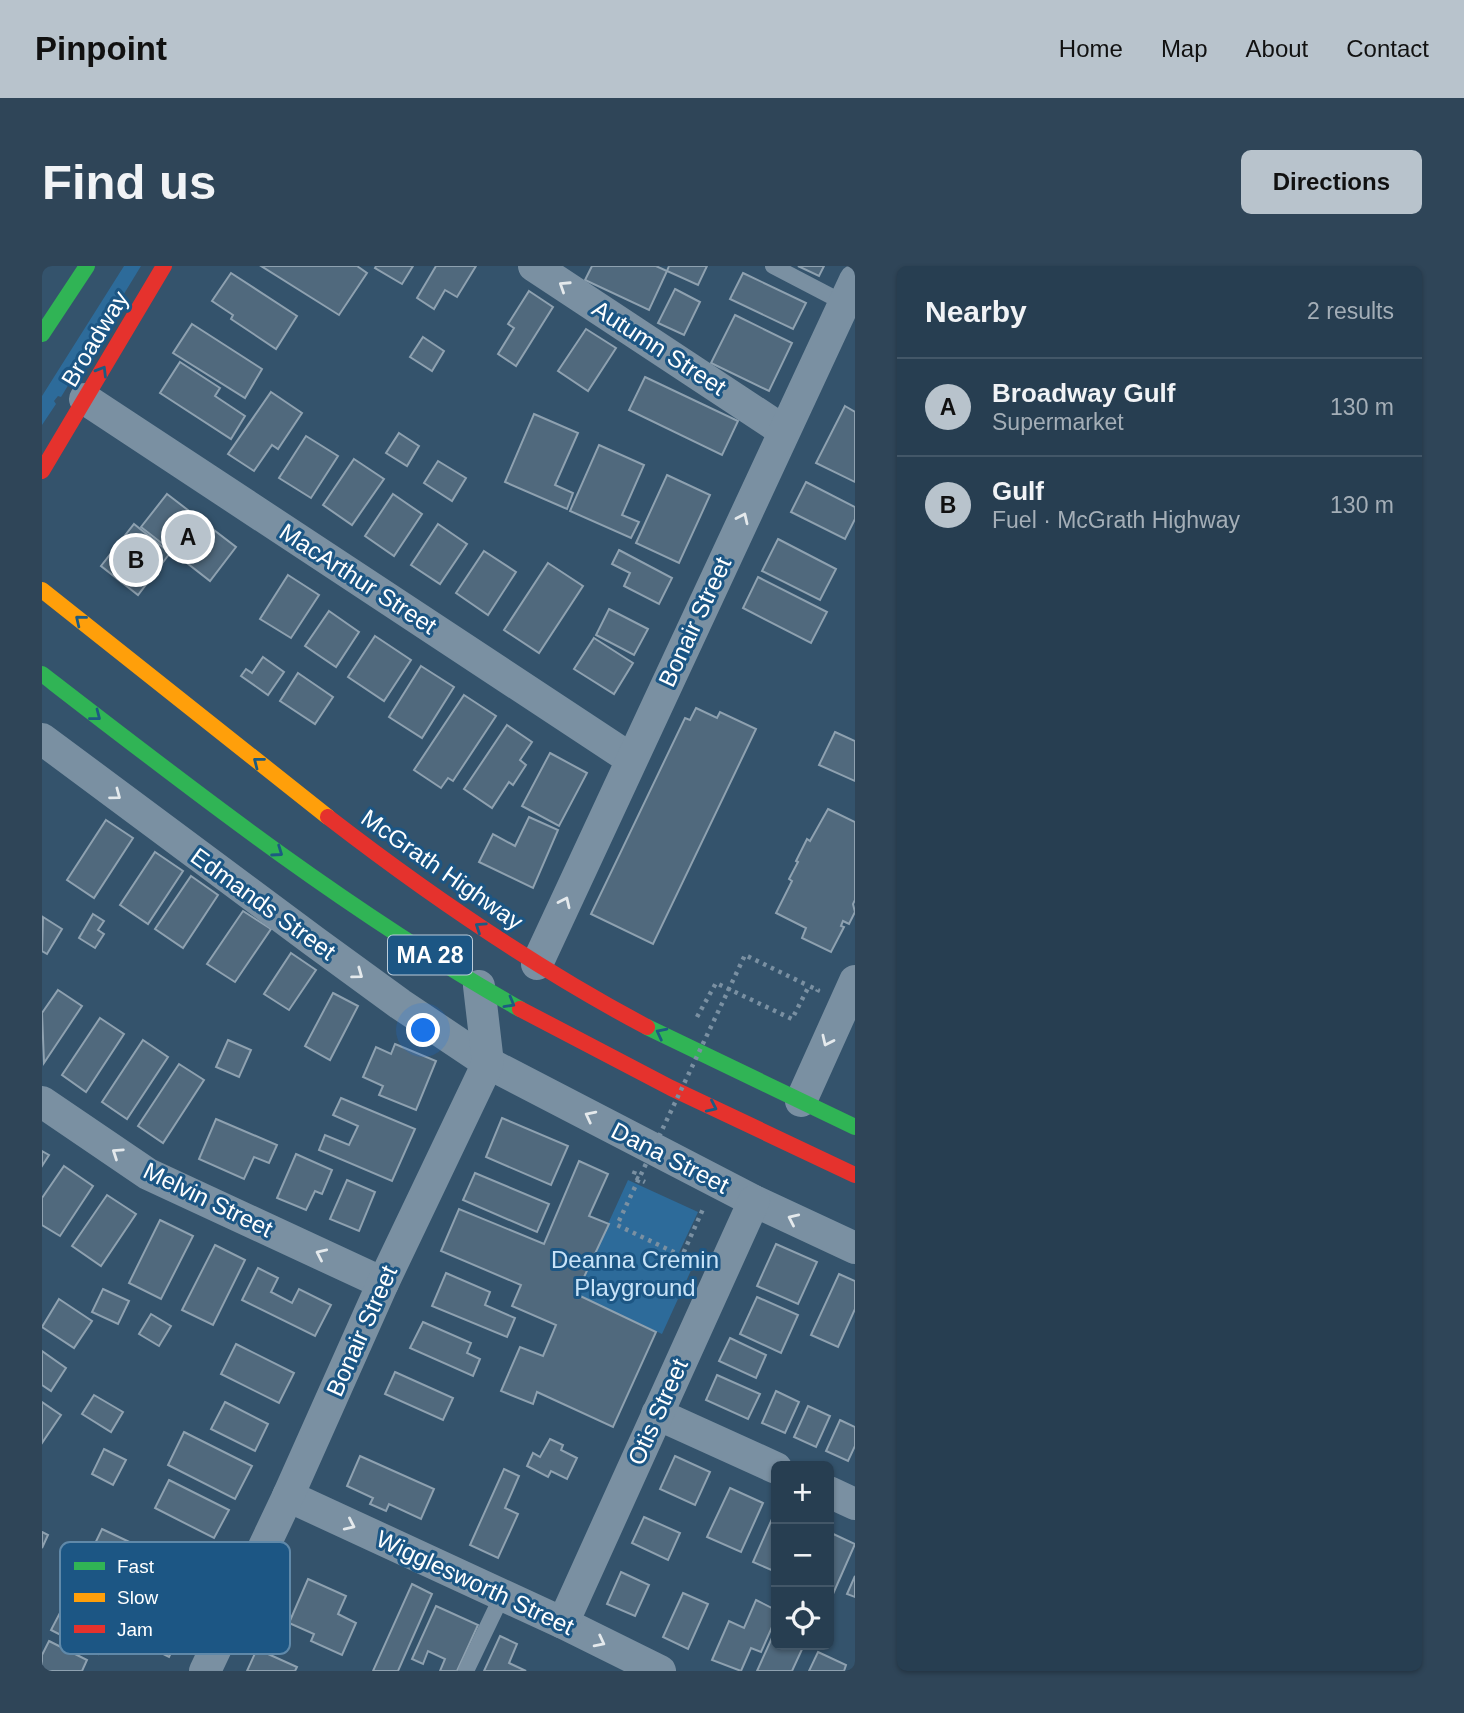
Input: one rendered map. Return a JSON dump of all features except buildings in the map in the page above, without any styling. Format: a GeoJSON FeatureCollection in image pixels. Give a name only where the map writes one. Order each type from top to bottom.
{"type":"FeatureCollection","features":[{"type":"Feature","properties":{"kind":"main road","name":"Broadway"},"geometry":{"type":"LineString","coordinates":[[42,334],[87,266]]}},
{"type":"Feature","properties":{"kind":"main road","name":"Broadway"},"geometry":{"type":"LineString","coordinates":[[42,471],[164,266]]}},
{"type":"Feature","properties":{"kind":"main road","name":"McGrath Highway"},"geometry":{"type":"LineString","coordinates":[[42,590],[370,849],[450,907],[537,964],[630,1017],[855,1127]]}},
{"type":"Feature","properties":{"kind":"main road","name":"MA 28"},"geometry":{"type":"LineString","coordinates":[[42,674],[268,845],[479,986],[631,1068],[855,1175]]}},
{"type":"Feature","properties":{"kind":"street","name":"Autumn Street"},"geometry":{"type":"LineString","coordinates":[[534,266],[784,431]]}},
{"type":"Feature","properties":{"kind":"street","name":"Bonair Street"},"geometry":{"type":"LineString","coordinates":[[537,964],[850,291]]}},
{"type":"Feature","properties":{"kind":"street","name":"MacArthur Street"},"geometry":{"type":"LineString","coordinates":[[85,400],[631,759]]}},
{"type":"Feature","properties":{"kind":"street","name":"Edmands Street"},"geometry":{"type":"LineString","coordinates":[[42,739],[368,981],[488,1063]]}},
{"type":"Feature","properties":{"kind":"street"},"geometry":{"type":"LineString","coordinates":[[801,1101],[855,981]]}},
{"type":"Feature","properties":{"kind":"street"},"geometry":{"type":"LineString","coordinates":[[479,986],[488,1063]]}},
{"type":"Feature","properties":{"kind":"street","name":"Bonair Street"},"geometry":{"type":"LineString","coordinates":[[266,1542],[383,1283],[488,1063]]}},
{"type":"Feature","properties":{"kind":"street","name":"Dana Street"},"geometry":{"type":"LineString","coordinates":[[488,1063],[754,1201],[855,1248]]}},
{"type":"Feature","properties":{"kind":"street","name":"Melvin Street"},"geometry":{"type":"LineString","coordinates":[[42,1102],[148,1174],[383,1283]]}},
{"type":"Feature","properties":{"kind":"street","name":"Otis Street"},"geometry":{"type":"LineString","coordinates":[[563,1623],[754,1201]]}},
{"type":"Feature","properties":{"kind":"street"},"geometry":{"type":"LineString","coordinates":[[657,1414],[771,1466]]}},
{"type":"Feature","properties":{"kind":"street"},"geometry":{"type":"LineString","coordinates":[[834,1494],[855,1504]]}},
{"type":"Feature","properties":{"kind":"street","name":"Wigglesworth Street"},"geometry":{"type":"LineString","coordinates":[[288,1496],[563,1623],[646,1668]]}},
{"type":"Feature","properties":{"kind":"street","name":"Bonair Street"},"geometry":{"type":"LineString","coordinates":[[205,1671],[213,1654]]}},
{"type":"Feature","properties":{"kind":"lane"},"geometry":{"type":"LineString","coordinates":[[773,266],[850,291]]}},
{"type":"Feature","properties":{"kind":"lane"},"geometry":{"type":"LineString","coordinates":[[466,1671],[502,1596]]}},
{"type":"Feature","properties":{"kind":"path"},"geometry":{"type":"LineString","coordinates":[[691,1260],[617,1225],[745,955],[818,990]]}},
{"type":"Feature","properties":{"kind":"path"},"geometry":{"type":"LineString","coordinates":[[704,1006],[716,983],[792,1019],[809,986]]}},
{"type":"Feature","properties":{"kind":"path"},"geometry":{"type":"LineString","coordinates":[[636,1168],[633,1176],[656,1187]]}},
{"type":"Feature","properties":{"kind":"path"},"geometry":{"type":"LineString","coordinates":[[682,1256],[703,1209],[691,1203]]}},
{"type":"Feature","properties":{"kind":"green space"},"geometry":{"type":"Polygon","coordinates":[[[124,266],[141,266],[61,397],[58,396],[54,401],[56,404],[42,425],[42,396],[124,266]]]}},
{"type":"Feature","properties":{"kind":"green space","name":"Deanna Cremin Playground"},"geometry":{"type":"Polygon","coordinates":[[[628,1180],[698,1212],[676,1259],[693,1266],[662,1334],[576,1294],[628,1180]]]}},
{"type":"Feature","properties":{"kind":"traffic: fast"},"geometry":{"type":"LineString","coordinates":[[42,334],[87,266]]}},
{"type":"Feature","properties":{"kind":"traffic: fast"},"geometry":{"type":"LineString","coordinates":[[42,674],[275,850],[395,933],[520,1009]]}},
{"type":"Feature","properties":{"kind":"traffic: fast"},"geometry":{"type":"LineString","coordinates":[[647,1027],[855,1127]]}},
{"type":"Feature","properties":{"kind":"traffic: slow"},"geometry":{"type":"LineString","coordinates":[[42,590],[328,817]]}},
{"type":"Feature","properties":{"kind":"traffic: jam"},"geometry":{"type":"LineString","coordinates":[[42,471],[164,266]]}},
{"type":"Feature","properties":{"kind":"traffic: jam"},"geometry":{"type":"LineString","coordinates":[[328,817],[483,929],[564,980],[647,1027]]}},
{"type":"Feature","properties":{"kind":"traffic: jam"},"geometry":{"type":"LineString","coordinates":[[520,1009],[671,1088],[855,1175]]}},
{"type":"Feature","properties":{"kind":"place","name":"Broadway Gulf"},"geometry":{"type":"Point","coordinates":[188,537]}},
{"type":"Feature","properties":{"kind":"place","name":"Gulf"},"geometry":{"type":"Point","coordinates":[136,560]}}]}
